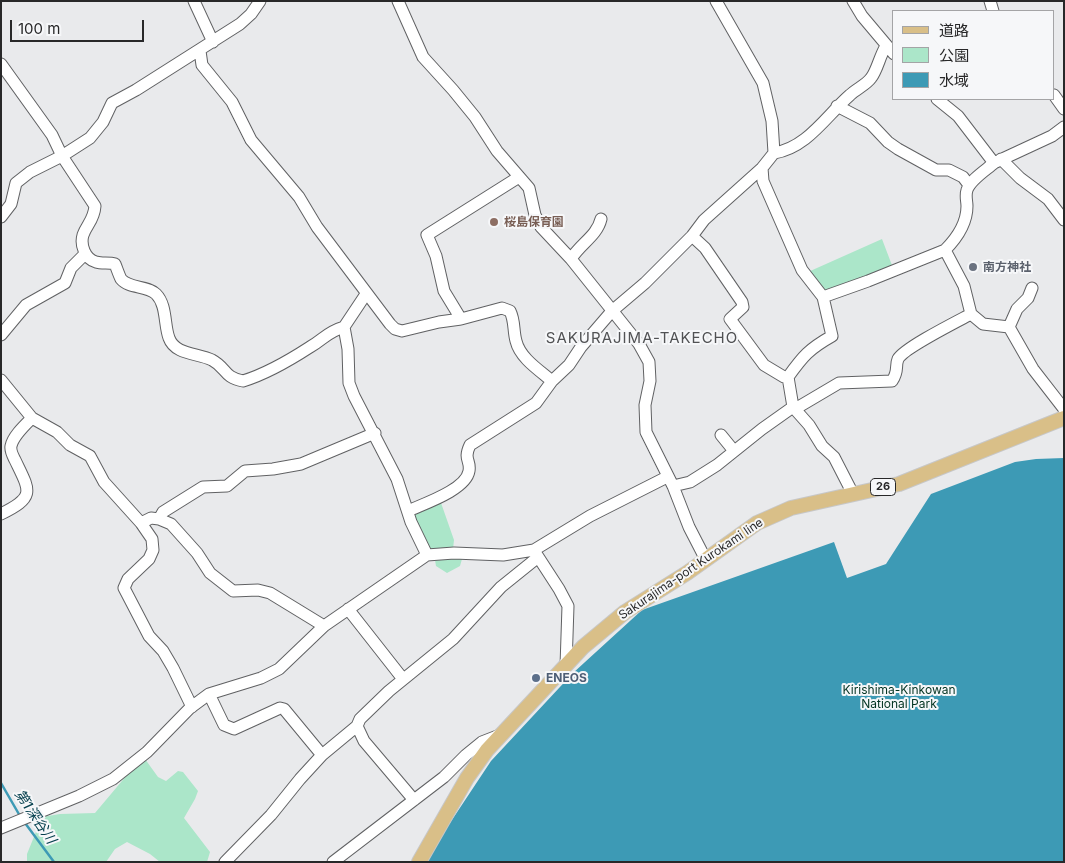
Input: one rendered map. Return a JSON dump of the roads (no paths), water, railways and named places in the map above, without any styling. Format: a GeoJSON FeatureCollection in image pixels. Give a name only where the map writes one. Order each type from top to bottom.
{"type":"FeatureCollection","features":[{"type":"Feature","properties":{"kind":"main road","name":"Sakurajima-port Kurokami line"},"geometry":{"type":"LineString","coordinates":[[419,862],[467,778],[501,734],[583,647],[625,612],[706,560],[757,523],[774,514],[791,508],[899,484],[1064,418]]}},
{"type":"Feature","properties":{"kind":"street"},"geometry":{"type":"LineString","coordinates":[[194,1],[213,42]]}},
{"type":"Feature","properties":{"kind":"street"},"geometry":{"type":"LineString","coordinates":[[1,217],[10,204],[16,183],[30,172],[62,156],[90,138],[103,122],[112,103],[200,51],[240,24],[251,14],[260,1]]}},
{"type":"Feature","properties":{"kind":"street"},"geometry":{"type":"LineString","coordinates":[[398,1],[423,57],[470,110],[497,151],[529,188],[535,215],[541,226],[639,344],[649,362],[650,381],[645,405],[646,432],[706,560]]}},
{"type":"Feature","properties":{"kind":"street"},"geometry":{"type":"LineString","coordinates":[[408,511],[445,495],[464,481],[469,471],[466,454],[470,445],[536,403],[552,381],[569,365],[581,347],[612,311],[645,283],[692,236],[704,220],[762,168],[774,153],[772,120],[763,83],[716,1]]}},
{"type":"Feature","properties":{"kind":"street"},"geometry":{"type":"LineString","coordinates":[[774,153],[786,152],[808,138],[838,106],[872,78],[880,56],[890,50],[862,16],[853,1]]}},
{"type":"Feature","properties":{"kind":"street"},"geometry":{"type":"LineString","coordinates":[[200,51],[202,65],[232,102],[251,140],[299,197],[317,227],[366,294],[395,329],[402,330],[461,319],[502,308],[510,311],[514,318],[516,341],[521,354],[552,381]]}},
{"type":"Feature","properties":{"kind":"street"},"geometry":{"type":"LineString","coordinates":[[1,64],[52,135],[62,156],[96,206],[95,214],[83,235],[82,242],[85,254],[95,262],[116,264],[121,279],[127,283],[154,292],[160,298],[169,339],[175,348],[212,360],[228,376],[243,381],[264,372],[311,346],[331,331],[344,327],[366,294]]}},
{"type":"Feature","properties":{"kind":"street"},"geometry":{"type":"LineString","coordinates":[[1055,96],[1064,109]]}},
{"type":"Feature","properties":{"kind":"street"},"geometry":{"type":"LineString","coordinates":[[938,100],[958,116],[998,161],[1048,199],[1064,220]]}},
{"type":"Feature","properties":{"kind":"street"},"geometry":{"type":"LineString","coordinates":[[838,106],[870,123],[888,142],[898,149],[936,170],[949,170],[963,177],[970,185]]}},
{"type":"Feature","properties":{"kind":"street"},"geometry":{"type":"LineString","coordinates":[[823,297],[944,250],[962,229],[966,218],[966,196],[970,185],[998,161],[1052,136],[1064,127]]}},
{"type":"Feature","properties":{"kind":"street"},"geometry":{"type":"LineString","coordinates":[[762,168],[763,181],[802,270],[823,297],[832,336],[813,347],[802,357],[788,378],[794,408],[809,425],[822,446],[834,457],[853,494]]}},
{"type":"Feature","properties":{"kind":"street"},"geometry":{"type":"LineString","coordinates":[[461,319],[444,291],[436,256],[427,236],[519,177]]}},
{"type":"Feature","properties":{"kind":"street"},"geometry":{"type":"LineString","coordinates":[[570,259],[576,250],[598,229],[600,219]]}},
{"type":"Feature","properties":{"kind":"street"},"geometry":{"type":"LineString","coordinates":[[692,236],[705,248],[742,302],[743,307],[730,319],[764,365],[788,378]]}},
{"type":"Feature","properties":{"kind":"street"},"geometry":{"type":"LineString","coordinates":[[944,250],[964,286],[971,314],[983,324],[1009,327]]}},
{"type":"Feature","properties":{"kind":"street"},"geometry":{"type":"LineString","coordinates":[[1,335],[26,305],[65,283],[71,268],[85,254]]}},
{"type":"Feature","properties":{"kind":"street"},"geometry":{"type":"LineString","coordinates":[[1009,327],[1017,309],[1033,293]]}},
{"type":"Feature","properties":{"kind":"street"},"geometry":{"type":"LineString","coordinates":[[225,862],[272,815],[300,778],[322,755],[357,726],[360,719],[403,679],[453,639],[500,587],[535,554],[584,520],[670,482],[690,482],[717,465],[794,408],[839,383],[892,381],[897,374],[897,360],[902,355],[971,314]]}},
{"type":"Feature","properties":{"kind":"street"},"geometry":{"type":"LineString","coordinates":[[344,327],[348,349],[349,383],[397,479],[411,522],[426,555]]}},
{"type":"Feature","properties":{"kind":"street"},"geometry":{"type":"LineString","coordinates":[[1009,327],[1033,369],[1064,409]]}},
{"type":"Feature","properties":{"kind":"street"},"geometry":{"type":"LineString","coordinates":[[1,380],[32,418],[57,432],[70,445],[90,456],[104,482],[141,523],[152,539],[153,550],[148,559],[128,579],[124,588],[149,636],[163,651],[173,668],[192,707]]}},
{"type":"Feature","properties":{"kind":"street"},"geometry":{"type":"LineString","coordinates":[[1,514],[22,502],[28,491],[27,484],[11,453],[10,447],[13,440],[32,418]]}},
{"type":"Feature","properties":{"kind":"street"},"geometry":{"type":"LineString","coordinates":[[159,519],[163,512],[203,487],[227,486],[245,471],[273,470],[301,464],[375,433]]}},
{"type":"Feature","properties":{"kind":"street"},"geometry":{"type":"LineString","coordinates":[[721,435],[734,451]]}},
{"type":"Feature","properties":{"kind":"street"},"geometry":{"type":"LineString","coordinates":[[141,523],[151,518],[171,524],[197,553],[210,573],[233,591],[258,590],[270,593],[324,626]]}},
{"type":"Feature","properties":{"kind":"street"},"geometry":{"type":"LineString","coordinates":[[6,827],[33,817],[113,779],[147,752],[192,707],[209,694],[261,678],[278,669],[324,626],[426,555],[454,553],[535,554]]}},
{"type":"Feature","properties":{"kind":"street"},"geometry":{"type":"LineString","coordinates":[[535,554],[559,589],[568,606],[566,666]]}},
{"type":"Feature","properties":{"kind":"street"},"geometry":{"type":"LineString","coordinates":[[348,609],[403,679]]}},
{"type":"Feature","properties":{"kind":"street"},"geometry":{"type":"LineString","coordinates":[[209,694],[224,725],[234,729],[280,708],[284,709],[322,755]]}},
{"type":"Feature","properties":{"kind":"street"},"geometry":{"type":"LineString","coordinates":[[357,726],[364,741],[414,800]]}},
{"type":"Feature","properties":{"kind":"street"},"geometry":{"type":"LineString","coordinates":[[333,862],[444,777],[466,754],[482,742],[501,734]]}},
{"type":"Feature","properties":{"kind":"water","name":"Kirishima-Kinkowan National Park"},"geometry":{"type":"Polygon","coordinates":[[[1064,458],[1064,862],[424,862],[491,761],[573,673],[642,610],[834,542],[847,578],[886,564],[931,494],[1015,462],[1064,458]]]}},
{"type":"Feature","properties":{"kind":"waterway","name":"第1深谷川"},"geometry":{"type":"LineString","coordinates":[[1,783],[20,816]]}},
{"type":"Feature","properties":{"kind":"waterway","name":"第1深谷川"},"geometry":{"type":"LineString","coordinates":[[25,823],[54,862]]}},
{"type":"Feature","properties":{"kind":"place","name":"桜島保育園"},"geometry":{"type":"Point","coordinates":[494,222]}},
{"type":"Feature","properties":{"kind":"place","name":"南方神社"},"geometry":{"type":"Point","coordinates":[973,267]}},
{"type":"Feature","properties":{"kind":"place","name":"ENEOS"},"geometry":{"type":"Point","coordinates":[536,678]}},
{"type":"Feature","properties":{"kind":"district","name":"SAKURAJIMA-TAKECHO"},"geometry":{"type":"Point","coordinates":[642,338]}}]}
